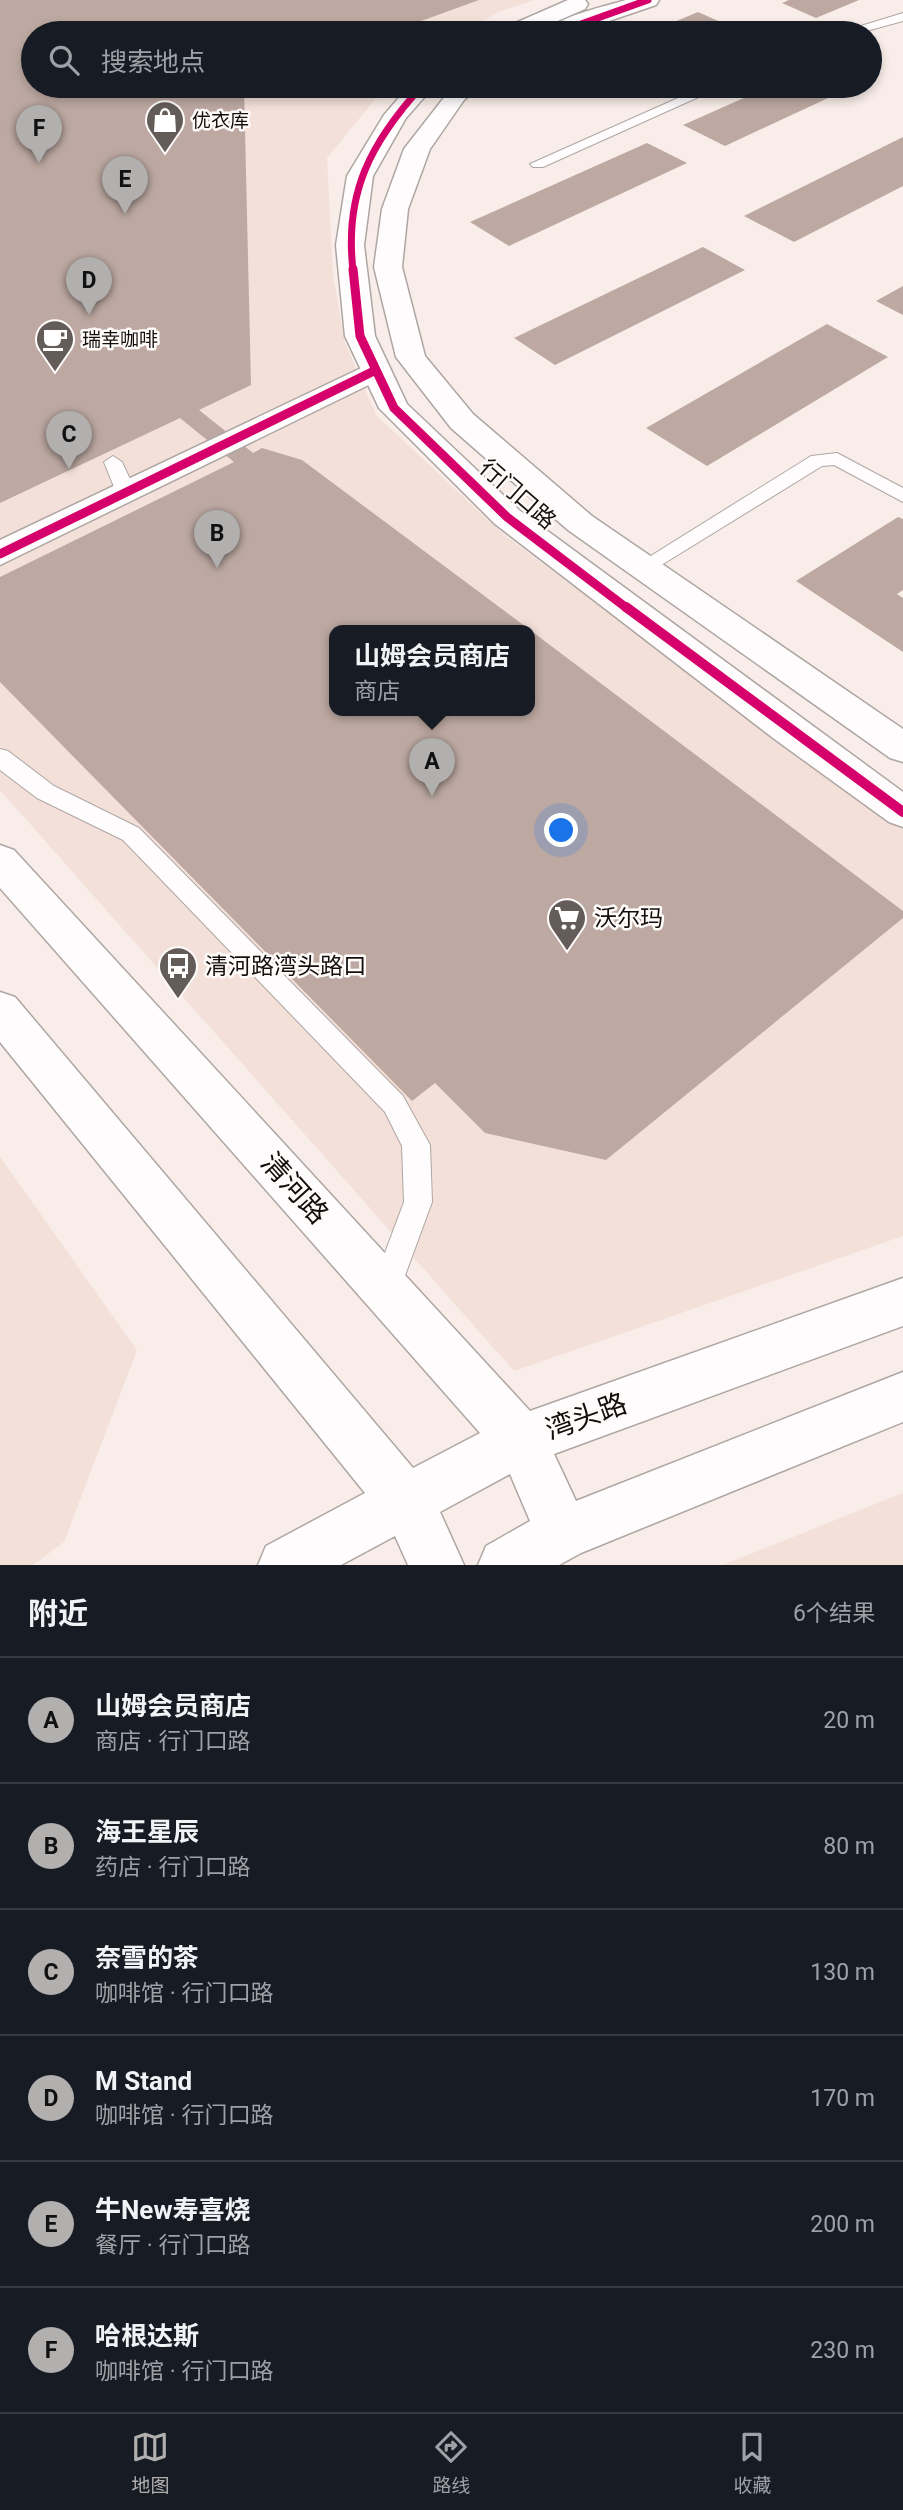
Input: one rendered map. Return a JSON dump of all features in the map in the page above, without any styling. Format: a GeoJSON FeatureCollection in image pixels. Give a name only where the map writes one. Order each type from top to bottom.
{"type":"FeatureCollection","features":[{"type":"Feature","properties":{"kind":"street"},"geometry":{"type":"LineString","coordinates":[[540,21],[589,0]]}},
{"type":"Feature","properties":{"kind":"street"},"geometry":{"type":"LineString","coordinates":[[584,21],[648,0]]}},
{"type":"Feature","properties":{"kind":"street","name":"行门口路"},"geometry":{"type":"LineString","coordinates":[[411,98],[396,115],[360,176],[350,244],[360,336],[394,408],[507,517],[903,813]]}},
{"type":"Feature","properties":{"kind":"street","name":"行门口路"},"geometry":{"type":"LineString","coordinates":[[453,98],[417,149],[395,209],[388,267],[411,356],[461,421],[580,523],[903,748]]}},
{"type":"Feature","properties":{"kind":"street"},"geometry":{"type":"LineString","coordinates":[[0,554],[376,370]]}},
{"type":"Feature","properties":{"kind":"street","name":"清河路"},"geometry":{"type":"LineString","coordinates":[[0,861],[521,1440],[563,1532]]}},
{"type":"Feature","properties":{"kind":"street"},"geometry":{"type":"LineString","coordinates":[[0,1010],[405,1501],[437,1565]]}},
{"type":"Feature","properties":{"kind":"street","name":"湾头路"},"geometry":{"type":"LineString","coordinates":[[285,1565],[521,1440],[903,1302]]}},
{"type":"Feature","properties":{"kind":"street"},"geometry":{"type":"LineString","coordinates":[[505,1565],[563,1532],[903,1397]]}},
{"type":"Feature","properties":{"kind":"lane"},"geometry":{"type":"LineString","coordinates":[[882,23],[903,17]]}},
{"type":"Feature","properties":{"kind":"lane"},"geometry":{"type":"LineString","coordinates":[[538,164],[689,98]]}},
{"type":"Feature","properties":{"kind":"lane"},"geometry":{"type":"LineString","coordinates":[[643,567],[818,460],[837,459],[903,496]]}},
{"type":"Feature","properties":{"kind":"lane"},"geometry":{"type":"LineString","coordinates":[[113,462],[125,492]]}},
{"type":"Feature","properties":{"kind":"lane"},"geometry":{"type":"LineString","coordinates":[[0,757],[19,777],[50,797],[92,813],[131,834],[394,1104],[416,1145],[418,1202],[386,1290]]}},
{"type":"Feature","properties":{"kind":"shaded area"},"geometry":{"type":"Polygon","coordinates":[[[0,0],[534,0],[498,12],[483,21],[21,21],[21,98],[376,98],[327,158],[333,275],[345,343],[376,415],[503,534],[903,829],[903,1236],[514,1371],[0,790],[0,0]]]}},
{"type":"Feature","properties":{"kind":"shaded area"},"geometry":{"type":"Polygon","coordinates":[[[0,1157],[137,1350],[64,1542],[33,1565],[0,1565],[0,1157]]]}},
{"type":"Feature","properties":{"kind":"shaded area"},"geometry":{"type":"Polygon","coordinates":[[[903,1493],[903,1565],[723,1565],[903,1493]]]}},
{"type":"Feature","properties":{"kind":"building"},"geometry":{"type":"Polygon","coordinates":[[[0,0],[479,0],[421,21],[21,21],[21,98],[244,98],[251,385],[199,410],[253,453],[262,448],[302,460],[523,625],[329,625],[329,716],[535,716],[535,634],[903,911],[903,918],[606,1160],[485,1133],[435,1083],[412,1101],[0,682],[0,577],[234,462],[180,418],[0,503],[0,0]]]}},
{"type":"Feature","properties":{"kind":"building"},"geometry":{"type":"Polygon","coordinates":[[[789,0],[859,0],[816,18],[782,3],[789,0]]]}},
{"type":"Feature","properties":{"kind":"building"},"geometry":{"type":"Polygon","coordinates":[[[698,12],[718,21],[677,21],[698,12]]]}},
{"type":"Feature","properties":{"kind":"building"},"geometry":{"type":"Polygon","coordinates":[[[744,98],[828,98],[725,146],[683,125],[744,98]]]}},
{"type":"Feature","properties":{"kind":"building"},"geometry":{"type":"Polygon","coordinates":[[[903,137],[903,186],[794,242],[744,216],[903,137]]]}},
{"type":"Feature","properties":{"kind":"building"},"geometry":{"type":"Polygon","coordinates":[[[647,143],[687,163],[509,246],[470,222],[647,143]]]}},
{"type":"Feature","properties":{"kind":"building"},"geometry":{"type":"Polygon","coordinates":[[[703,247],[745,270],[555,365],[514,338],[703,247]]]}},
{"type":"Feature","properties":{"kind":"building"},"geometry":{"type":"Polygon","coordinates":[[[903,286],[903,315],[876,301],[903,286]]]}},
{"type":"Feature","properties":{"kind":"building"},"geometry":{"type":"Polygon","coordinates":[[[827,324],[888,357],[707,466],[646,428],[827,324]]]}},
{"type":"Feature","properties":{"kind":"building"},"geometry":{"type":"Polygon","coordinates":[[[898,517],[903,519],[903,590],[897,594],[903,598],[903,652],[796,581],[898,517]]]}},
{"type":"Feature","properties":{"kind":"cycle path"},"geometry":{"type":"LineString","coordinates":[[584,21],[648,0]]}},
{"type":"Feature","properties":{"kind":"cycle path"},"geometry":{"type":"LineString","coordinates":[[411,98],[396,115],[360,176],[350,245],[360,336],[394,408],[507,517],[786,728],[903,812]]}},
{"type":"Feature","properties":{"kind":"cycle path"},"geometry":{"type":"LineString","coordinates":[[0,554],[376,370]]}},
{"type":"Feature","properties":{"kind":"place","name":"优衣库"},"geometry":{"type":"Point","coordinates":[165,154]}},
{"type":"Feature","properties":{"kind":"place","name":"哈根达斯"},"geometry":{"type":"Point","coordinates":[39,163]}},
{"type":"Feature","properties":{"kind":"place","name":"牛New寿喜烧"},"geometry":{"type":"Point","coordinates":[125,214]}},
{"type":"Feature","properties":{"kind":"place","name":"M Stand"},"geometry":{"type":"Point","coordinates":[89,315]}},
{"type":"Feature","properties":{"kind":"place","name":"瑞幸咖啡"},"geometry":{"type":"Point","coordinates":[55,373]}},
{"type":"Feature","properties":{"kind":"place","name":"奈雪的茶"},"geometry":{"type":"Point","coordinates":[69,469]}},
{"type":"Feature","properties":{"kind":"place","name":"海王星辰"},"geometry":{"type":"Point","coordinates":[217,568]}},
{"type":"Feature","properties":{"kind":"place","name":"山姆会员商店"},"geometry":{"type":"Point","coordinates":[432,796]}},
{"type":"Feature","properties":{"kind":"place","name":"沃尔玛"},"geometry":{"type":"Point","coordinates":[567,952]}},
{"type":"Feature","properties":{"kind":"place","name":"清河路湾头路口"},"geometry":{"type":"Point","coordinates":[178,1000]}}]}
